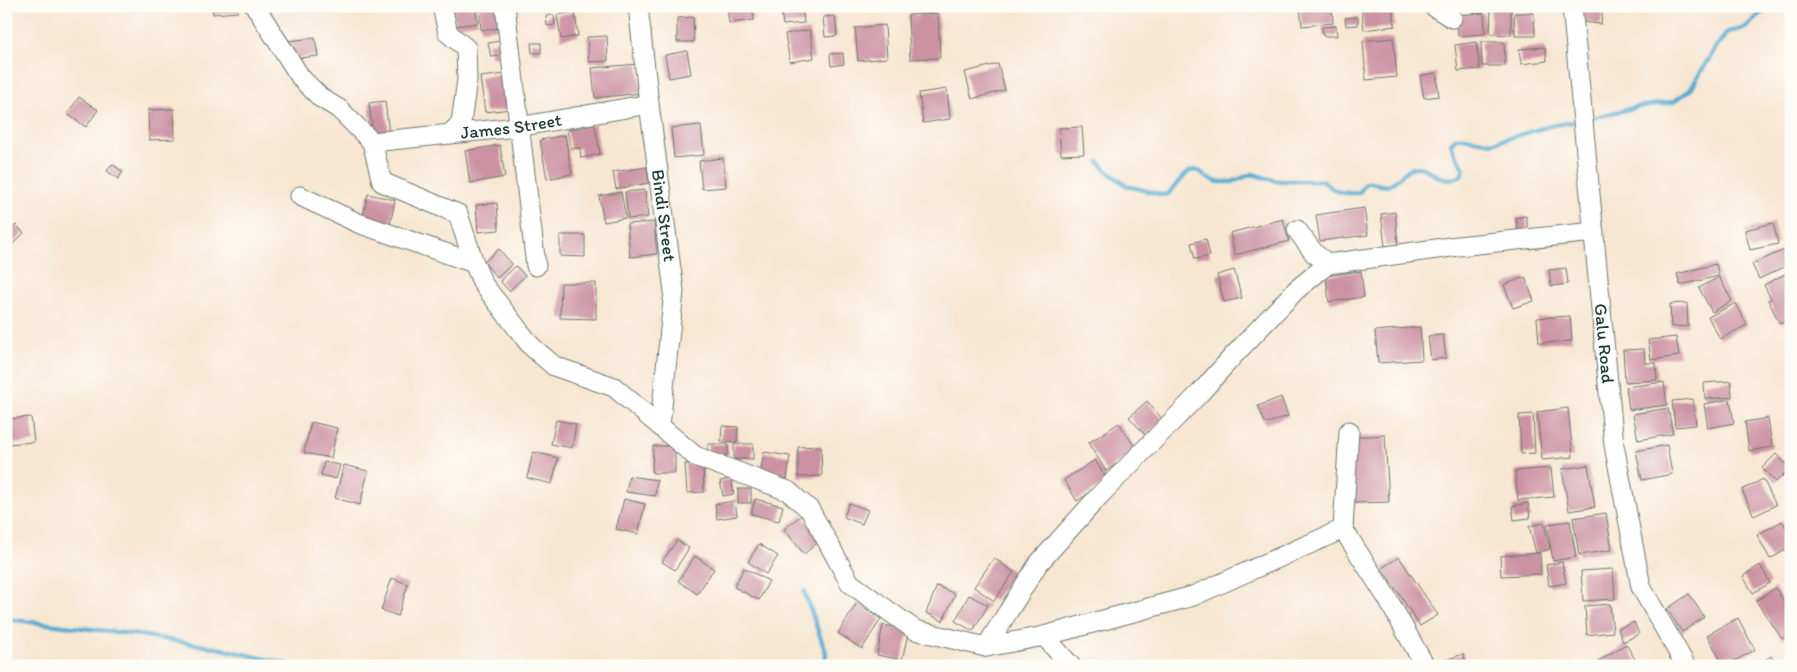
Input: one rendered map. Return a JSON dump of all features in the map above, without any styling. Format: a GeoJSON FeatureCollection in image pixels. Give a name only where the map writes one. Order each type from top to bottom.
{"type":"FeatureCollection","features":[{"type":"Feature","properties":{"kind":"street"},"geometry":{"type":"LineString","coordinates":[[255,6],[301,78],[321,98],[340,109],[372,142],[382,182],[458,214],[482,284],[531,346],[554,366],[614,387],[695,456],[788,491],[810,510],[850,583],[915,630],[986,647],[1044,636],[1192,596],[1343,529]]}},
{"type":"Feature","properties":{"kind":"street"},"geometry":{"type":"LineString","coordinates":[[442,6],[448,33],[466,48],[467,80],[461,123],[450,134]]}},
{"type":"Feature","properties":{"kind":"street"},"geometry":{"type":"LineString","coordinates":[[505,6],[518,128],[536,266]]}},
{"type":"Feature","properties":{"kind":"street","name":"Bindi Street"},"geometry":{"type":"LineString","coordinates":[[638,6],[674,291],[660,426]]}},
{"type":"Feature","properties":{"kind":"street"},"geometry":{"type":"LineString","coordinates":[[1433,6],[1452,18]]}},
{"type":"Feature","properties":{"kind":"street","name":"Galu Road"},"geometry":{"type":"LineString","coordinates":[[1572,6],[1614,446],[1641,587],[1686,666]]}},
{"type":"Feature","properties":{"kind":"street","name":"James Street"},"geometry":{"type":"LineString","coordinates":[[372,142],[518,128],[649,104]]}},
{"type":"Feature","properties":{"kind":"street"},"geometry":{"type":"LineString","coordinates":[[300,196],[358,223],[474,263]]}},
{"type":"Feature","properties":{"kind":"street"},"geometry":{"type":"LineString","coordinates":[[1297,230],[1314,253],[1328,264]]}},
{"type":"Feature","properties":{"kind":"street"},"geometry":{"type":"LineString","coordinates":[[986,647],[1038,564],[1099,496],[1290,296],[1328,264],[1458,246],[1594,232]]}},
{"type":"Feature","properties":{"kind":"street"},"geometry":{"type":"LineString","coordinates":[[1349,431],[1343,529],[1386,596],[1425,666]]}},
{"type":"Feature","properties":{"kind":"street"},"geometry":{"type":"LineString","coordinates":[[1044,636],[1071,666]]}},
{"type":"Feature","properties":{"kind":"building"},"geometry":{"type":"Polygon","coordinates":[[[212,6],[237,6],[238,12],[213,14],[212,6]]]}},
{"type":"Feature","properties":{"kind":"building"},"geometry":{"type":"Polygon","coordinates":[[[452,6],[475,6],[478,23],[456,26],[452,6]]]}},
{"type":"Feature","properties":{"kind":"building"},"geometry":{"type":"Polygon","coordinates":[[[479,6],[501,6],[503,28],[481,30],[479,6]]]}},
{"type":"Feature","properties":{"kind":"building"},"geometry":{"type":"Polygon","coordinates":[[[727,6],[752,6],[754,20],[729,23],[727,6]]]}},
{"type":"Feature","properties":{"kind":"building"},"geometry":{"type":"Polygon","coordinates":[[[780,6],[802,6],[804,23],[783,25],[780,6]]]}},
{"type":"Feature","properties":{"kind":"building"},"geometry":{"type":"Polygon","coordinates":[[[1300,6],[1332,6],[1333,23],[1302,26],[1300,6]]]}},
{"type":"Feature","properties":{"kind":"building"},"geometry":{"type":"Polygon","coordinates":[[[1361,6],[1392,6],[1395,26],[1364,30],[1361,6]]]}},
{"type":"Feature","properties":{"kind":"building"},"geometry":{"type":"Polygon","coordinates":[[[1583,6],[1603,6],[1601,24],[1581,22],[1583,6]]]}},
{"type":"Feature","properties":{"kind":"building"},"geometry":{"type":"Polygon","coordinates":[[[1491,8],[1511,8],[1511,35],[1490,34],[1491,8]]]}},
{"type":"Feature","properties":{"kind":"building"},"geometry":{"type":"Polygon","coordinates":[[[575,12],[578,36],[561,39],[557,15],[575,12]]]}},
{"type":"Feature","properties":{"kind":"building"},"geometry":{"type":"Polygon","coordinates":[[[938,13],[940,58],[910,59],[908,15],[938,13]]]}},
{"type":"Feature","properties":{"kind":"building"},"geometry":{"type":"Polygon","coordinates":[[[1484,13],[1485,34],[1458,36],[1457,15],[1484,13]]]}},
{"type":"Feature","properties":{"kind":"building"},"geometry":{"type":"Polygon","coordinates":[[[1514,13],[1534,13],[1535,36],[1515,36],[1514,13]]]}},
{"type":"Feature","properties":{"kind":"building"},"geometry":{"type":"Polygon","coordinates":[[[554,15],[555,25],[547,26],[546,16],[554,15]]]}},
{"type":"Feature","properties":{"kind":"building"},"geometry":{"type":"Polygon","coordinates":[[[835,16],[837,36],[825,37],[823,17],[835,16]]]}},
{"type":"Feature","properties":{"kind":"building"},"geometry":{"type":"Polygon","coordinates":[[[693,17],[694,42],[677,42],[677,18],[693,17]]]}},
{"type":"Feature","properties":{"kind":"building"},"geometry":{"type":"Polygon","coordinates":[[[1358,17],[1358,25],[1346,26],[1345,18],[1358,17]]]}},
{"type":"Feature","properties":{"kind":"building"},"geometry":{"type":"Polygon","coordinates":[[[885,25],[887,58],[858,61],[855,28],[885,25]]]}},
{"type":"Feature","properties":{"kind":"building"},"geometry":{"type":"Polygon","coordinates":[[[1336,26],[1337,36],[1323,36],[1322,27],[1336,26]]]}},
{"type":"Feature","properties":{"kind":"building"},"geometry":{"type":"Polygon","coordinates":[[[810,30],[814,58],[790,62],[785,34],[810,30]]]}},
{"type":"Feature","properties":{"kind":"building"},"geometry":{"type":"Polygon","coordinates":[[[607,36],[608,61],[589,62],[587,37],[607,36]]]}},
{"type":"Feature","properties":{"kind":"building"},"geometry":{"type":"Polygon","coordinates":[[[315,38],[318,56],[290,59],[288,41],[315,38]]]}},
{"type":"Feature","properties":{"kind":"building"},"geometry":{"type":"Polygon","coordinates":[[[1393,38],[1397,77],[1366,80],[1363,41],[1393,38]]]}},
{"type":"Feature","properties":{"kind":"building"},"geometry":{"type":"Polygon","coordinates":[[[507,40],[509,55],[491,57],[488,43],[507,40]]]}},
{"type":"Feature","properties":{"kind":"building"},"geometry":{"type":"Polygon","coordinates":[[[1476,42],[1480,69],[1458,71],[1455,45],[1476,42]]]}},
{"type":"Feature","properties":{"kind":"building"},"geometry":{"type":"Polygon","coordinates":[[[1481,42],[1504,42],[1505,66],[1482,66],[1481,42]]]}},
{"type":"Feature","properties":{"kind":"building"},"geometry":{"type":"Polygon","coordinates":[[[531,43],[541,43],[541,53],[532,53],[531,43]]]}},
{"type":"Feature","properties":{"kind":"building"},"geometry":{"type":"Polygon","coordinates":[[[1545,47],[1547,61],[1521,64],[1519,49],[1545,47]]]}},
{"type":"Feature","properties":{"kind":"building"},"geometry":{"type":"Polygon","coordinates":[[[687,51],[691,74],[669,78],[665,55],[687,51]]]}},
{"type":"Feature","properties":{"kind":"building"},"geometry":{"type":"Polygon","coordinates":[[[843,53],[844,64],[831,66],[830,54],[843,53]]]}},
{"type":"Feature","properties":{"kind":"building"},"geometry":{"type":"Polygon","coordinates":[[[638,64],[642,93],[595,98],[592,68],[638,64]]]}},
{"type":"Feature","properties":{"kind":"building"},"geometry":{"type":"Polygon","coordinates":[[[998,64],[1005,90],[972,99],[965,72],[998,64]]]}},
{"type":"Feature","properties":{"kind":"building"},"geometry":{"type":"Polygon","coordinates":[[[1436,73],[1439,96],[1424,98],[1420,76],[1436,73]]]}},
{"type":"Feature","properties":{"kind":"building"},"geometry":{"type":"Polygon","coordinates":[[[506,74],[511,109],[485,112],[480,77],[506,74]]]}},
{"type":"Feature","properties":{"kind":"building"},"geometry":{"type":"Polygon","coordinates":[[[947,89],[950,119],[923,123],[919,93],[947,89]]]}},
{"type":"Feature","properties":{"kind":"building"},"geometry":{"type":"Polygon","coordinates":[[[79,97],[98,110],[86,127],[67,114],[79,97]]]}},
{"type":"Feature","properties":{"kind":"building"},"geometry":{"type":"Polygon","coordinates":[[[385,101],[389,134],[373,136],[369,103],[385,101]]]}},
{"type":"Feature","properties":{"kind":"building"},"geometry":{"type":"Polygon","coordinates":[[[174,109],[175,139],[149,140],[148,110],[174,109]]]}},
{"type":"Feature","properties":{"kind":"building"},"geometry":{"type":"Polygon","coordinates":[[[595,125],[600,154],[581,158],[580,148],[571,149],[567,130],[595,125]]]}},
{"type":"Feature","properties":{"kind":"building"},"geometry":{"type":"Polygon","coordinates":[[[701,125],[704,155],[674,158],[671,128],[701,125]]]}},
{"type":"Feature","properties":{"kind":"building"},"geometry":{"type":"Polygon","coordinates":[[[1082,127],[1084,154],[1061,155],[1059,128],[1082,127]]]}},
{"type":"Feature","properties":{"kind":"building"},"geometry":{"type":"Polygon","coordinates":[[[565,135],[572,174],[547,179],[540,140],[565,135]]]}},
{"type":"Feature","properties":{"kind":"building"},"geometry":{"type":"Polygon","coordinates":[[[500,145],[505,177],[470,183],[465,151],[500,145]]]}},
{"type":"Feature","properties":{"kind":"building"},"geometry":{"type":"Polygon","coordinates":[[[723,158],[726,187],[702,189],[699,161],[723,158]]]}},
{"type":"Feature","properties":{"kind":"building"},"geometry":{"type":"Polygon","coordinates":[[[112,164],[123,172],[118,179],[107,171],[112,164]]]}},
{"type":"Feature","properties":{"kind":"building"},"geometry":{"type":"Polygon","coordinates":[[[647,167],[649,183],[616,189],[613,172],[647,167]]]}},
{"type":"Feature","properties":{"kind":"building"},"geometry":{"type":"Polygon","coordinates":[[[645,190],[648,217],[628,219],[625,192],[645,190]]]}},
{"type":"Feature","properties":{"kind":"building"},"geometry":{"type":"Polygon","coordinates":[[[621,192],[626,218],[604,222],[599,196],[621,192]]]}},
{"type":"Feature","properties":{"kind":"building"},"geometry":{"type":"Polygon","coordinates":[[[368,194],[395,200],[390,225],[362,219],[368,194]]]}},
{"type":"Feature","properties":{"kind":"building"},"geometry":{"type":"Polygon","coordinates":[[[497,203],[499,230],[478,232],[476,205],[497,203]]]}},
{"type":"Feature","properties":{"kind":"building"},"geometry":{"type":"Polygon","coordinates":[[[1364,208],[1368,235],[1320,241],[1316,215],[1364,208]]]}},
{"type":"Feature","properties":{"kind":"building"},"geometry":{"type":"Polygon","coordinates":[[[1395,212],[1398,245],[1385,246],[1381,214],[1395,212]]]}},
{"type":"Feature","properties":{"kind":"building"},"geometry":{"type":"Polygon","coordinates":[[[1526,216],[1528,230],[1518,232],[1516,218],[1526,216]]]}},
{"type":"Feature","properties":{"kind":"building"},"geometry":{"type":"Polygon","coordinates":[[[1283,219],[1289,241],[1235,255],[1230,233],[1283,219]]]}},
{"type":"Feature","properties":{"kind":"building"},"geometry":{"type":"Polygon","coordinates":[[[654,222],[657,254],[630,257],[627,224],[654,222]]]}},
{"type":"Feature","properties":{"kind":"building"},"geometry":{"type":"Polygon","coordinates":[[[1773,223],[1778,244],[1750,250],[1745,230],[1773,223]]]}},
{"type":"Feature","properties":{"kind":"building"},"geometry":{"type":"Polygon","coordinates":[[[16,225],[24,233],[13,244],[6,237],[6,234],[16,225]]]}},
{"type":"Feature","properties":{"kind":"building"},"geometry":{"type":"Polygon","coordinates":[[[560,235],[585,235],[585,257],[560,256],[560,235]]]}},
{"type":"Feature","properties":{"kind":"building"},"geometry":{"type":"Polygon","coordinates":[[[1206,239],[1210,256],[1195,259],[1191,243],[1206,239]]]}},
{"type":"Feature","properties":{"kind":"building"},"geometry":{"type":"Polygon","coordinates":[[[1789,248],[1791,264],[1759,279],[1752,264],[1789,248]]]}},
{"type":"Feature","properties":{"kind":"building"},"geometry":{"type":"Polygon","coordinates":[[[499,249],[512,264],[497,278],[484,262],[499,249]]]}},
{"type":"Feature","properties":{"kind":"building"},"geometry":{"type":"Polygon","coordinates":[[[1716,264],[1719,276],[1680,285],[1677,274],[1716,264]]]}},
{"type":"Feature","properties":{"kind":"building"},"geometry":{"type":"Polygon","coordinates":[[[516,266],[525,276],[509,291],[500,281],[516,266]]]}},
{"type":"Feature","properties":{"kind":"building"},"geometry":{"type":"Polygon","coordinates":[[[1566,268],[1568,284],[1551,286],[1549,270],[1566,268]]]}},
{"type":"Feature","properties":{"kind":"building"},"geometry":{"type":"Polygon","coordinates":[[[1234,270],[1242,298],[1224,302],[1217,275],[1234,270]]]}},
{"type":"Feature","properties":{"kind":"building"},"geometry":{"type":"Polygon","coordinates":[[[1361,271],[1364,297],[1329,302],[1326,276],[1361,271]]]}},
{"type":"Feature","properties":{"kind":"building"},"geometry":{"type":"Polygon","coordinates":[[[1791,271],[1791,319],[1780,324],[1768,300],[1771,299],[1764,285],[1791,271]]]}},
{"type":"Feature","properties":{"kind":"building"},"geometry":{"type":"Polygon","coordinates":[[[1525,277],[1534,301],[1513,308],[1504,285],[1525,277]]]}},
{"type":"Feature","properties":{"kind":"building"},"geometry":{"type":"Polygon","coordinates":[[[1719,277],[1732,301],[1712,312],[1699,288],[1719,277]]]}},
{"type":"Feature","properties":{"kind":"building"},"geometry":{"type":"Polygon","coordinates":[[[561,283],[596,283],[596,319],[560,318],[561,283]]]}},
{"type":"Feature","properties":{"kind":"building"},"geometry":{"type":"Polygon","coordinates":[[[1687,303],[1688,326],[1671,327],[1670,304],[1687,303]]]}},
{"type":"Feature","properties":{"kind":"building"},"geometry":{"type":"Polygon","coordinates":[[[1736,303],[1747,325],[1720,339],[1708,317],[1736,303]]]}},
{"type":"Feature","properties":{"kind":"building"},"geometry":{"type":"Polygon","coordinates":[[[1570,316],[1572,341],[1539,343],[1537,318],[1570,316]]]}},
{"type":"Feature","properties":{"kind":"building"},"geometry":{"type":"Polygon","coordinates":[[[1420,327],[1422,360],[1378,363],[1375,331],[1420,327]]]}},
{"type":"Feature","properties":{"kind":"building"},"geometry":{"type":"Polygon","coordinates":[[[1443,335],[1446,358],[1431,360],[1428,336],[1443,335]]]}},
{"type":"Feature","properties":{"kind":"building"},"geometry":{"type":"Polygon","coordinates":[[[1676,337],[1679,356],[1651,360],[1648,340],[1676,337]]]}},
{"type":"Feature","properties":{"kind":"building"},"geometry":{"type":"Polygon","coordinates":[[[1644,349],[1645,363],[1656,363],[1657,380],[1625,382],[1623,350],[1644,349]]]}},
{"type":"Feature","properties":{"kind":"building"},"geometry":{"type":"Polygon","coordinates":[[[1731,381],[1732,397],[1705,399],[1704,383],[1731,381]]]}},
{"type":"Feature","properties":{"kind":"building"},"geometry":{"type":"Polygon","coordinates":[[[1664,382],[1667,405],[1629,410],[1626,387],[1664,382]]]}},
{"type":"Feature","properties":{"kind":"building"},"geometry":{"type":"Polygon","coordinates":[[[1281,397],[1288,416],[1265,424],[1258,406],[1281,397]]]}},
{"type":"Feature","properties":{"kind":"building"},"geometry":{"type":"Polygon","coordinates":[[[1693,399],[1696,425],[1675,427],[1672,401],[1693,399]]]}},
{"type":"Feature","properties":{"kind":"building"},"geometry":{"type":"Polygon","coordinates":[[[1730,399],[1734,423],[1708,428],[1704,404],[1730,399]]]}},
{"type":"Feature","properties":{"kind":"building"},"geometry":{"type":"Polygon","coordinates":[[[1147,401],[1163,420],[1145,435],[1129,417],[1147,401]]]}},
{"type":"Feature","properties":{"kind":"building"},"geometry":{"type":"Polygon","coordinates":[[[1568,408],[1573,457],[1542,460],[1537,412],[1568,408]]]}},
{"type":"Feature","properties":{"kind":"building"},"geometry":{"type":"Polygon","coordinates":[[[1668,408],[1673,434],[1638,440],[1633,414],[1668,408]]]}},
{"type":"Feature","properties":{"kind":"building"},"geometry":{"type":"Polygon","coordinates":[[[1533,414],[1535,453],[1521,454],[1519,415],[1533,414]]]}},
{"type":"Feature","properties":{"kind":"building"},"geometry":{"type":"Polygon","coordinates":[[[31,417],[34,442],[6,444],[6,419],[31,417]]]}},
{"type":"Feature","properties":{"kind":"building"},"geometry":{"type":"Polygon","coordinates":[[[1768,418],[1772,447],[1749,451],[1745,422],[1768,418]]]}},
{"type":"Feature","properties":{"kind":"building"},"geometry":{"type":"Polygon","coordinates":[[[556,420],[576,424],[572,448],[551,444],[556,420]]]}},
{"type":"Feature","properties":{"kind":"building"},"geometry":{"type":"Polygon","coordinates":[[[311,422],[337,428],[331,458],[304,453],[311,422]]]}},
{"type":"Feature","properties":{"kind":"building"},"geometry":{"type":"Polygon","coordinates":[[[1119,423],[1137,450],[1106,471],[1088,443],[1119,423]]]}},
{"type":"Feature","properties":{"kind":"building"},"geometry":{"type":"Polygon","coordinates":[[[722,426],[738,427],[737,442],[721,441],[722,426]]]}},
{"type":"Feature","properties":{"kind":"building"},"geometry":{"type":"Polygon","coordinates":[[[1385,435],[1389,502],[1354,503],[1351,437],[1385,435]]]}},
{"type":"Feature","properties":{"kind":"building"},"geometry":{"type":"Polygon","coordinates":[[[708,444],[728,444],[728,455],[708,456],[708,444]]]}},
{"type":"Feature","properties":{"kind":"building"},"geometry":{"type":"Polygon","coordinates":[[[734,444],[753,444],[753,459],[734,459],[734,444]]]}},
{"type":"Feature","properties":{"kind":"building"},"geometry":{"type":"Polygon","coordinates":[[[1667,445],[1672,474],[1642,480],[1636,451],[1667,445]]]}},
{"type":"Feature","properties":{"kind":"building"},"geometry":{"type":"Polygon","coordinates":[[[653,446],[675,446],[675,473],[652,473],[653,446]]]}},
{"type":"Feature","properties":{"kind":"building"},"geometry":{"type":"Polygon","coordinates":[[[821,446],[822,476],[798,477],[798,447],[821,446]]]}},
{"type":"Feature","properties":{"kind":"building"},"geometry":{"type":"Polygon","coordinates":[[[533,452],[558,458],[552,484],[527,478],[533,452]]]}},
{"type":"Feature","properties":{"kind":"building"},"geometry":{"type":"Polygon","coordinates":[[[764,452],[790,456],[787,479],[760,475],[764,452]]]}},
{"type":"Feature","properties":{"kind":"building"},"geometry":{"type":"Polygon","coordinates":[[[1776,454],[1790,468],[1776,482],[1762,468],[1776,454]]]}},
{"type":"Feature","properties":{"kind":"building"},"geometry":{"type":"Polygon","coordinates":[[[1095,460],[1108,481],[1077,501],[1064,480],[1095,460]]]}},
{"type":"Feature","properties":{"kind":"building"},"geometry":{"type":"Polygon","coordinates":[[[324,462],[340,465],[336,479],[321,475],[324,462]]]}},
{"type":"Feature","properties":{"kind":"building"},"geometry":{"type":"Polygon","coordinates":[[[685,464],[703,464],[704,492],[687,493],[685,464]]]}},
{"type":"Feature","properties":{"kind":"building"},"geometry":{"type":"Polygon","coordinates":[[[344,465],[368,471],[360,505],[335,498],[344,465]]]}},
{"type":"Feature","properties":{"kind":"building"},"geometry":{"type":"Polygon","coordinates":[[[1588,465],[1595,507],[1569,511],[1562,469],[1588,465]]]}},
{"type":"Feature","properties":{"kind":"building"},"geometry":{"type":"Polygon","coordinates":[[[1551,468],[1554,497],[1518,500],[1515,471],[1551,468]]]}},
{"type":"Feature","properties":{"kind":"building"},"geometry":{"type":"Polygon","coordinates":[[[629,476],[657,480],[655,496],[626,492],[629,476]]]}},
{"type":"Feature","properties":{"kind":"building"},"geometry":{"type":"Polygon","coordinates":[[[731,479],[734,494],[723,496],[720,481],[731,479]]]}},
{"type":"Feature","properties":{"kind":"building"},"geometry":{"type":"Polygon","coordinates":[[[1763,479],[1776,505],[1754,516],[1742,490],[1763,479]]]}},
{"type":"Feature","properties":{"kind":"building"},"geometry":{"type":"Polygon","coordinates":[[[738,489],[751,489],[751,503],[738,503],[738,489]]]}},
{"type":"Feature","properties":{"kind":"building"},"geometry":{"type":"Polygon","coordinates":[[[624,499],[645,504],[638,534],[616,529],[624,499]]]}},
{"type":"Feature","properties":{"kind":"building"},"geometry":{"type":"Polygon","coordinates":[[[755,499],[783,506],[779,521],[751,514],[755,499]]]}},
{"type":"Feature","properties":{"kind":"building"},"geometry":{"type":"Polygon","coordinates":[[[735,501],[737,516],[717,519],[715,504],[735,501]]]}},
{"type":"Feature","properties":{"kind":"building"},"geometry":{"type":"Polygon","coordinates":[[[849,503],[868,510],[862,524],[844,517],[849,503]]]}},
{"type":"Feature","properties":{"kind":"building"},"geometry":{"type":"Polygon","coordinates":[[[1528,503],[1530,518],[1514,520],[1512,506],[1528,503]]]}},
{"type":"Feature","properties":{"kind":"building"},"geometry":{"type":"Polygon","coordinates":[[[1606,513],[1612,550],[1579,555],[1573,518],[1606,513]]]}},
{"type":"Feature","properties":{"kind":"building"},"geometry":{"type":"Polygon","coordinates":[[[802,515],[821,540],[804,554],[784,529],[802,515]]]}},
{"type":"Feature","properties":{"kind":"building"},"geometry":{"type":"Polygon","coordinates":[[[1570,521],[1576,557],[1553,561],[1547,524],[1570,521]]]}},
{"type":"Feature","properties":{"kind":"building"},"geometry":{"type":"Polygon","coordinates":[[[1782,521],[1791,536],[1791,547],[1770,559],[1757,535],[1782,521]]]}},
{"type":"Feature","properties":{"kind":"building"},"geometry":{"type":"Polygon","coordinates":[[[1544,523],[1550,549],[1536,553],[1529,526],[1544,523]]]}},
{"type":"Feature","properties":{"kind":"building"},"geometry":{"type":"Polygon","coordinates":[[[677,540],[689,548],[675,570],[662,562],[677,540]]]}},
{"type":"Feature","properties":{"kind":"building"},"geometry":{"type":"Polygon","coordinates":[[[759,544],[778,556],[766,574],[748,562],[759,544]]]}},
{"type":"Feature","properties":{"kind":"building"},"geometry":{"type":"Polygon","coordinates":[[[1540,553],[1541,574],[1501,576],[1500,556],[1540,553]]]}},
{"type":"Feature","properties":{"kind":"building"},"geometry":{"type":"Polygon","coordinates":[[[695,556],[714,569],[697,594],[678,581],[695,556]]]}},
{"type":"Feature","properties":{"kind":"building"},"geometry":{"type":"Polygon","coordinates":[[[1399,557],[1438,615],[1420,626],[1382,568],[1399,557]]]}},
{"type":"Feature","properties":{"kind":"building"},"geometry":{"type":"Polygon","coordinates":[[[994,558],[1014,572],[994,601],[974,587],[994,558]]]}},
{"type":"Feature","properties":{"kind":"building"},"geometry":{"type":"Polygon","coordinates":[[[1562,562],[1566,583],[1549,586],[1546,565],[1562,562]]]}},
{"type":"Feature","properties":{"kind":"building"},"geometry":{"type":"Polygon","coordinates":[[[1760,565],[1770,583],[1753,593],[1743,576],[1760,565]]]}},
{"type":"Feature","properties":{"kind":"building"},"geometry":{"type":"Polygon","coordinates":[[[744,568],[769,581],[759,600],[734,587],[744,568]]]}},
{"type":"Feature","properties":{"kind":"building"},"geometry":{"type":"Polygon","coordinates":[[[1613,569],[1615,599],[1583,601],[1581,571],[1613,569]]]}},
{"type":"Feature","properties":{"kind":"building"},"geometry":{"type":"Polygon","coordinates":[[[392,578],[408,584],[398,616],[381,610],[392,578]]]}},
{"type":"Feature","properties":{"kind":"building"},"geometry":{"type":"Polygon","coordinates":[[[937,586],[955,594],[943,621],[926,613],[937,586]]]}},
{"type":"Feature","properties":{"kind":"building"},"geometry":{"type":"Polygon","coordinates":[[[1775,588],[1791,612],[1791,633],[1782,639],[1756,601],[1775,588]]]}},
{"type":"Feature","properties":{"kind":"building"},"geometry":{"type":"Polygon","coordinates":[[[1689,594],[1704,617],[1682,632],[1667,609],[1689,594]]]}},
{"type":"Feature","properties":{"kind":"building"},"geometry":{"type":"Polygon","coordinates":[[[969,595],[988,605],[973,631],[955,621],[969,595]]]}},
{"type":"Feature","properties":{"kind":"building"},"geometry":{"type":"Polygon","coordinates":[[[857,603],[881,619],[862,649],[838,633],[857,603]]]}},
{"type":"Feature","properties":{"kind":"building"},"geometry":{"type":"Polygon","coordinates":[[[1610,604],[1613,632],[1587,635],[1585,606],[1610,604]]]}},
{"type":"Feature","properties":{"kind":"building"},"geometry":{"type":"Polygon","coordinates":[[[1738,618],[1755,650],[1724,666],[1707,635],[1738,618]]]}},
{"type":"Feature","properties":{"kind":"building"},"geometry":{"type":"Polygon","coordinates":[[[1634,622],[1639,634],[1623,642],[1618,629],[1634,622]]]}},
{"type":"Feature","properties":{"kind":"building"},"geometry":{"type":"Polygon","coordinates":[[[883,625],[909,630],[902,660],[877,655],[883,625]]]}},
{"type":"Feature","properties":{"kind":"building"},"geometry":{"type":"Polygon","coordinates":[[[1626,644],[1639,666],[1601,666],[1598,661],[1626,644]]]}},
{"type":"Feature","properties":{"kind":"building"},"geometry":{"type":"Polygon","coordinates":[[[1463,654],[1468,666],[1445,666],[1443,661],[1463,654]]]}},
{"type":"Feature","properties":{"kind":"building"},"geometry":{"type":"Polygon","coordinates":[[[1771,656],[1777,666],[1756,666],[1771,656]]]}},
{"type":"Feature","properties":{"kind":"building"},"geometry":{"type":"Polygon","coordinates":[[[937,661],[953,665],[953,666],[936,666],[937,661]]]}},
{"type":"Feature","properties":{"kind":"waterway"},"geometry":{"type":"LineString","coordinates":[[1588,119],[1637,107],[1673,102],[1690,90],[1716,47],[1728,32],[1745,28],[1769,6]]}},
{"type":"Feature","properties":{"kind":"waterway"},"geometry":{"type":"LineString","coordinates":[[1099,162],[1107,171],[1127,186],[1163,195],[1168,194],[1188,172],[1194,170],[1217,182],[1232,182],[1252,174],[1277,181],[1321,181],[1338,191],[1359,193],[1366,183],[1389,185],[1405,172],[1418,167],[1445,178],[1460,177],[1464,169],[1453,151],[1451,143],[1456,138],[1492,143],[1550,126],[1578,121]]}},
{"type":"Feature","properties":{"kind":"waterway"},"geometry":{"type":"LineString","coordinates":[[804,591],[826,653],[825,666]]}},
{"type":"Feature","properties":{"kind":"waterway"},"geometry":{"type":"LineString","coordinates":[[6,619],[140,635],[222,649],[296,666]]}}]}
